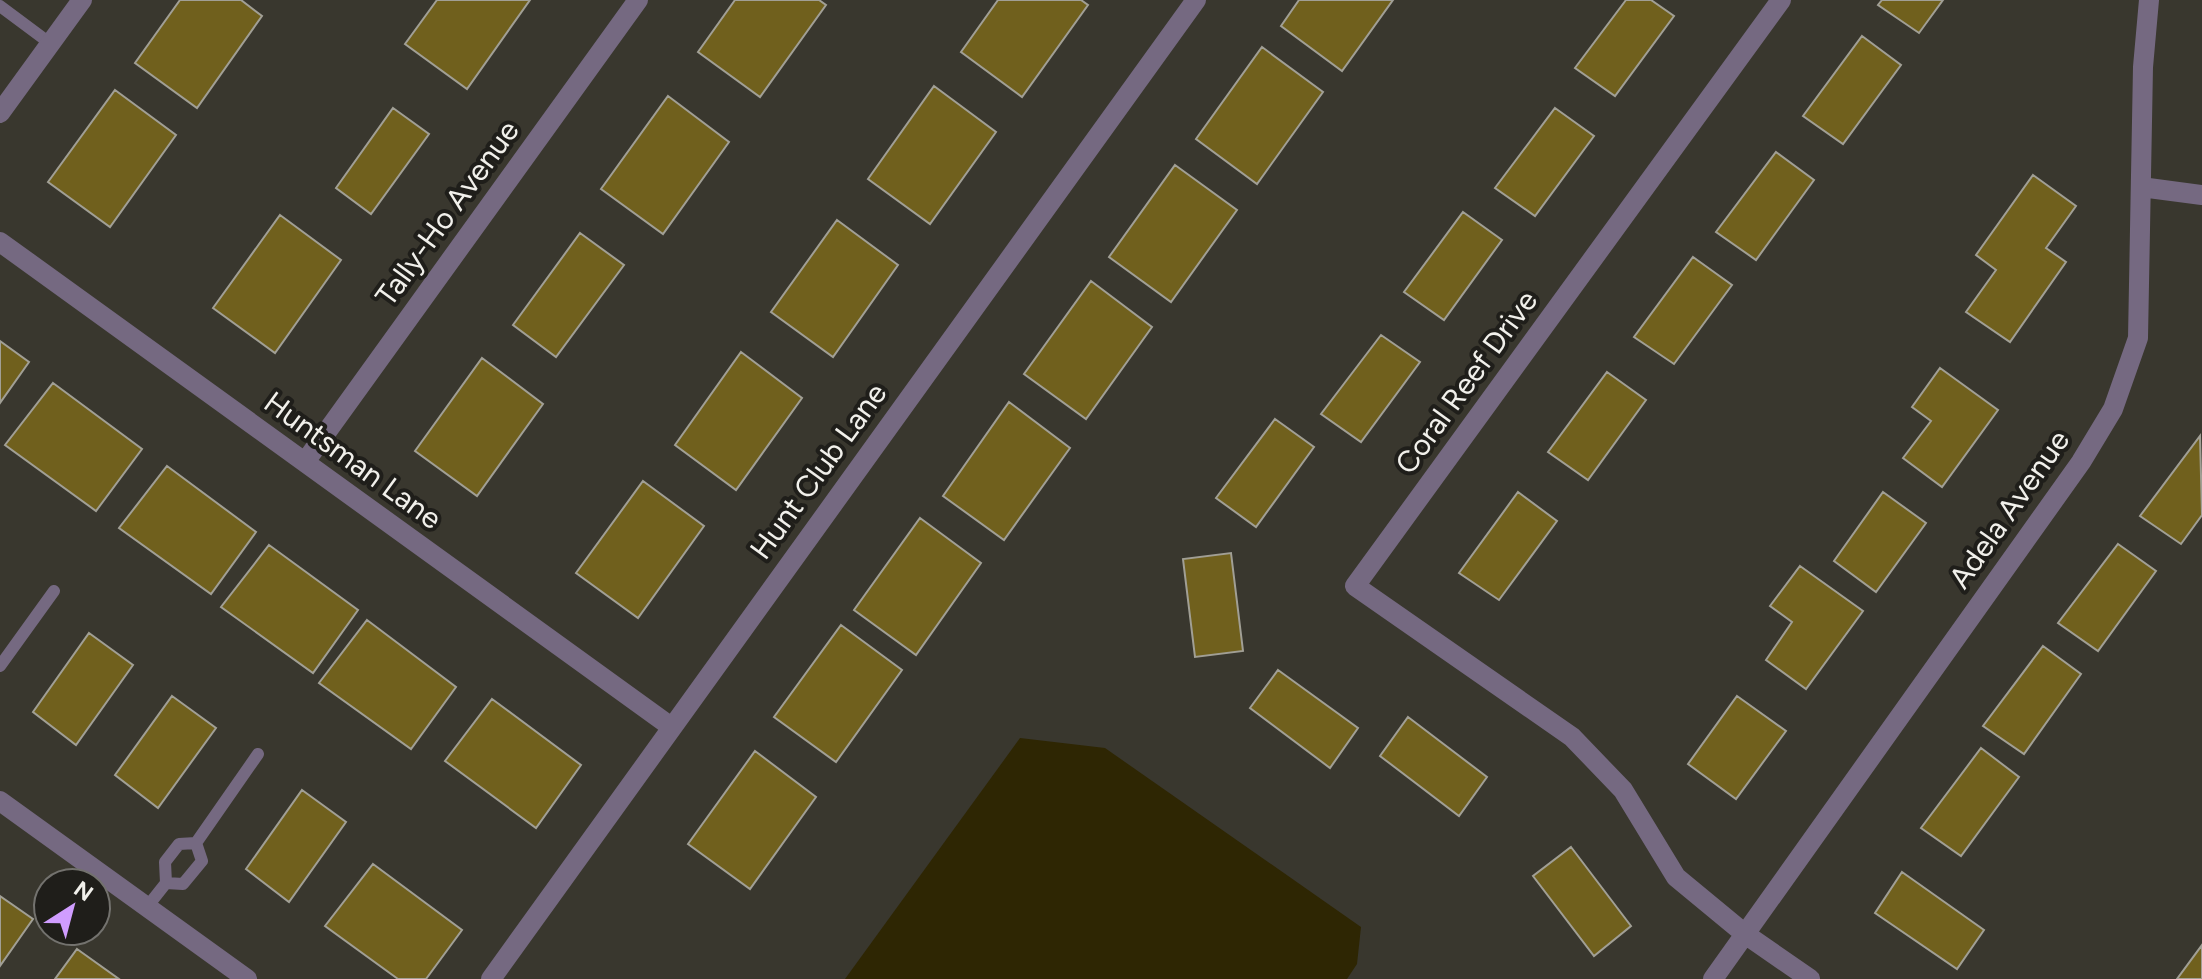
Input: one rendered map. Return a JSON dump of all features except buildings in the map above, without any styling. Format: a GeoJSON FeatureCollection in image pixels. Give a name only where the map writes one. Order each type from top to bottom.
{"type":"FeatureCollection","features":[{"type":"Feature","properties":{"kind":"street"},"geometry":{"type":"LineString","coordinates":[[0,113],[82,0]]}},
{"type":"Feature","properties":{"kind":"street","name":"Tally-Ho Avenue"},"geometry":{"type":"LineString","coordinates":[[305,462],[638,0]]}},
{"type":"Feature","properties":{"kind":"street","name":"Hunt Club Lane"},"geometry":{"type":"LineString","coordinates":[[491,979],[670,726],[1196,0]]}},
{"type":"Feature","properties":{"kind":"street","name":"Coral Reef Drive"},"geometry":{"type":"LineString","coordinates":[[1745,934],[1676,877],[1623,790],[1572,737],[1355,586],[1781,0]]}},
{"type":"Feature","properties":{"kind":"street","name":"Adela Avenue"},"geometry":{"type":"LineString","coordinates":[[1713,979],[2081,462],[2113,409],[2138,338],[2143,67],[2149,0]]}},
{"type":"Feature","properties":{"kind":"street"},"geometry":{"type":"LineString","coordinates":[[2141,187],[2202,195]]}},
{"type":"Feature","properties":{"kind":"street","name":"Huntsman Lane"},"geometry":{"type":"LineString","coordinates":[[0,242],[670,726]]}},
{"type":"Feature","properties":{"kind":"street"},"geometry":{"type":"LineString","coordinates":[[0,801],[247,979]]}},
{"type":"Feature","properties":{"kind":"street"},"geometry":{"type":"LineString","coordinates":[[1745,934],[1810,979]]}},
{"type":"Feature","properties":{"kind":"lane"},"geometry":{"type":"LineString","coordinates":[[0,6],[51,44]]}},
{"type":"Feature","properties":{"kind":"lane"},"geometry":{"type":"LineString","coordinates":[[0,666],[54,591]]}},
{"type":"Feature","properties":{"kind":"lane"},"geometry":{"type":"LineString","coordinates":[[196,843],[258,754]]}},
{"type":"Feature","properties":{"kind":"lane"},"geometry":{"type":"LineString","coordinates":[[166,883],[183,884],[202,861],[196,843]]}},
{"type":"Feature","properties":{"kind":"lane"},"geometry":{"type":"LineString","coordinates":[[147,907],[166,883],[165,862],[179,844],[196,843]]}},
{"type":"Feature","properties":{"kind":"shaded area"},"geometry":{"type":"Polygon","coordinates":[[[1020,738],[1105,748],[1361,927],[1357,964],[1347,979],[845,979],[1020,738]]]}}]}
